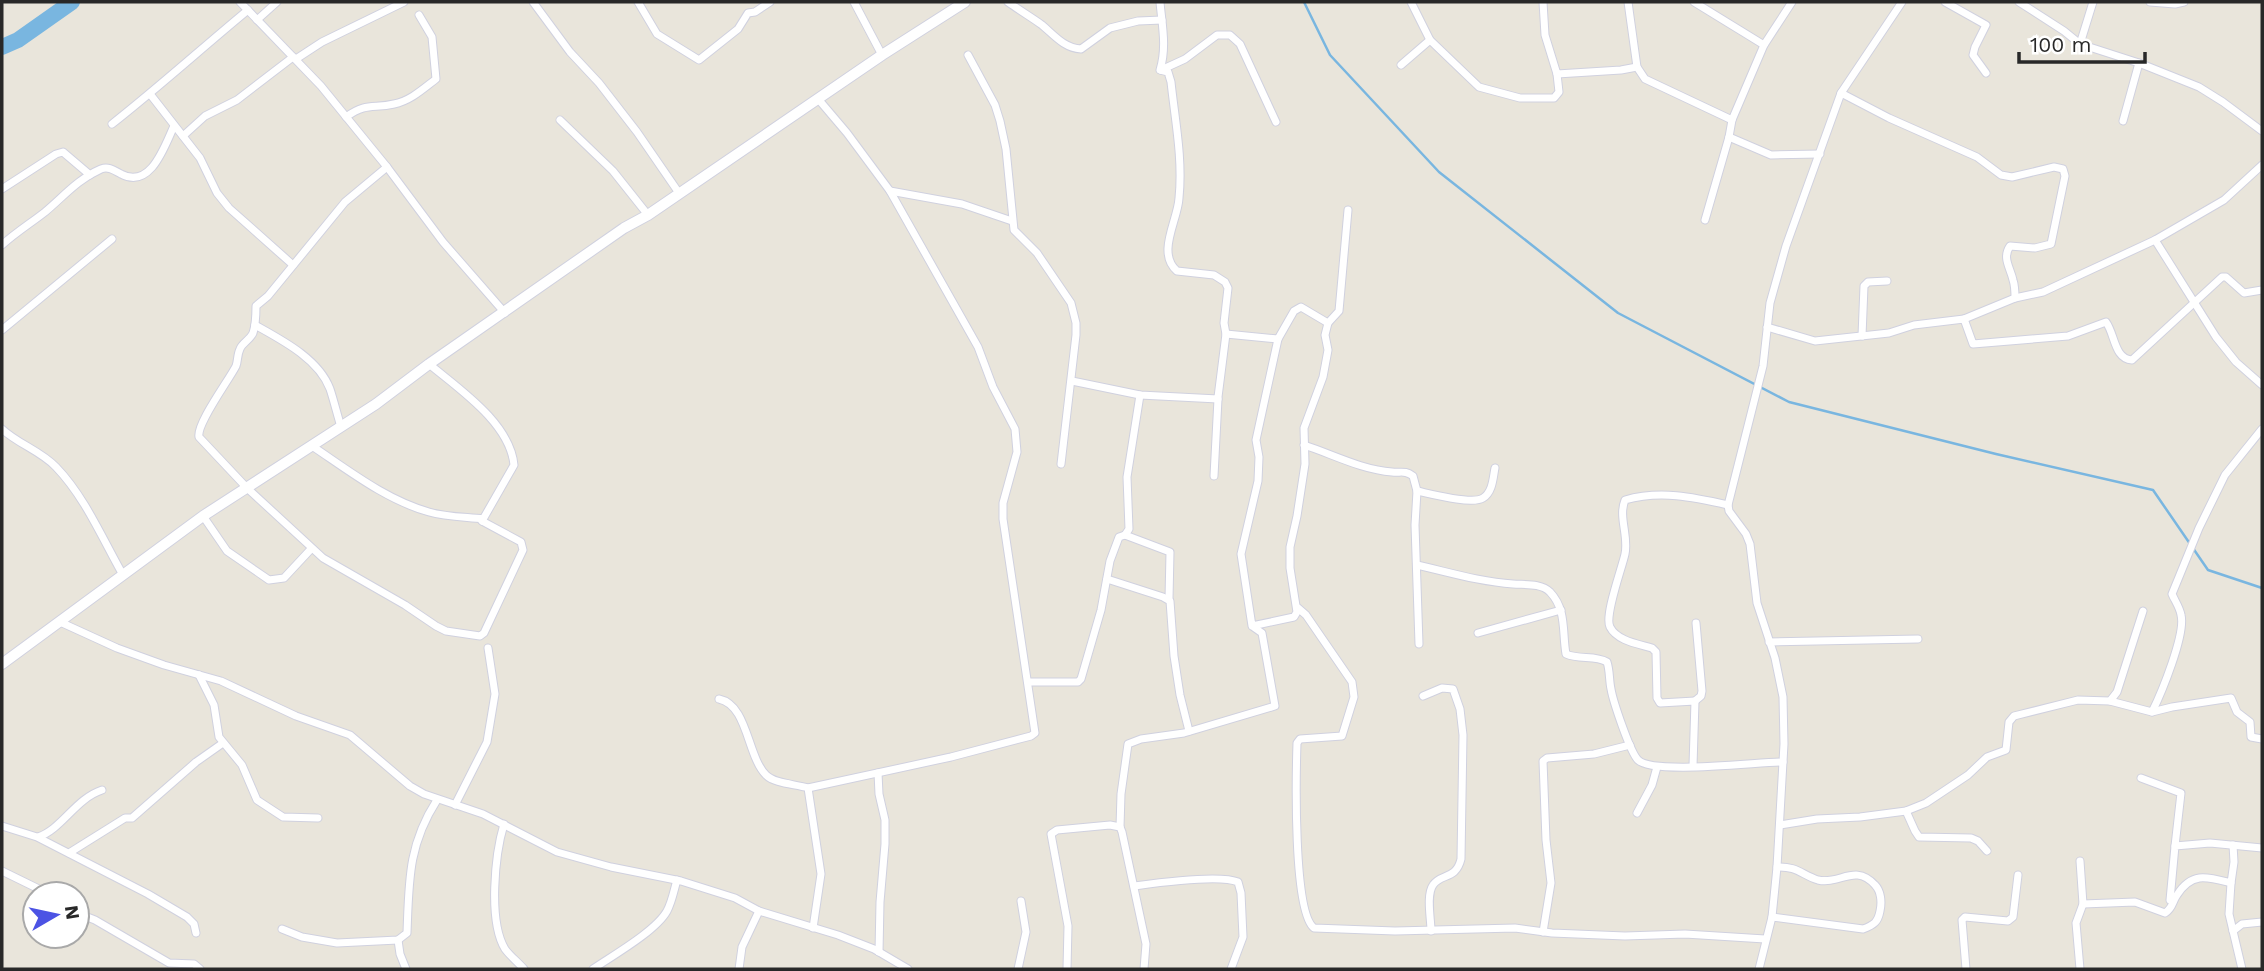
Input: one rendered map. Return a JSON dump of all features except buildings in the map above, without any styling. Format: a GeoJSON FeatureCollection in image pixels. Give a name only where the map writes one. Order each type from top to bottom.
{"type":"FeatureCollection","features":[{"type":"Feature","properties":{"kind":"main road"},"geometry":{"type":"LineString","coordinates":[[2,664],[203,516],[376,404],[624,228],[648,215],[882,55],[965,2]]}},
{"type":"Feature","properties":{"kind":"street"},"geometry":{"type":"LineString","coordinates":[[240,2],[346,117],[443,242],[505,313]]}},
{"type":"Feature","properties":{"kind":"street"},"geometry":{"type":"LineString","coordinates":[[257,20],[277,2]]}},
{"type":"Feature","properties":{"kind":"street"},"geometry":{"type":"LineString","coordinates":[[183,136],[205,116],[237,100],[294,58],[404,2]]}},
{"type":"Feature","properties":{"kind":"street"},"geometry":{"type":"LineString","coordinates":[[533,2],[570,52],[599,83],[629,122],[678,193]]}},
{"type":"Feature","properties":{"kind":"street"},"geometry":{"type":"LineString","coordinates":[[638,2],[657,34],[699,60],[738,29],[748,13],[755,12],[770,2]]}},
{"type":"Feature","properties":{"kind":"street"},"geometry":{"type":"LineString","coordinates":[[853,2],[882,55]]}},
{"type":"Feature","properties":{"kind":"street"},"geometry":{"type":"LineString","coordinates":[[1008,2],[1042,25],[1057,39],[1076,49],[1081,49],[1110,27],[1162,20]]}},
{"type":"Feature","properties":{"kind":"street"},"geometry":{"type":"LineString","coordinates":[[1160,2],[1164,57],[1160,70]]}},
{"type":"Feature","properties":{"kind":"street"},"geometry":{"type":"LineString","coordinates":[[1411,2],[1430,40],[1467,77],[1487,91],[1520,98],[1554,98],[1559,92],[1557,74],[1545,35],[1543,2]]}},
{"type":"Feature","properties":{"kind":"street"},"geometry":{"type":"LineString","coordinates":[[1628,2],[1637,67],[1645,79],[1732,120]]}},
{"type":"Feature","properties":{"kind":"street"},"geometry":{"type":"LineString","coordinates":[[1694,2],[1764,46]]}},
{"type":"Feature","properties":{"kind":"street"},"geometry":{"type":"LineString","coordinates":[[1705,220],[1732,120],[1764,46],[1792,2]]}},
{"type":"Feature","properties":{"kind":"street"},"geometry":{"type":"LineString","coordinates":[[1759,969],[1772,917],[1777,867],[1783,762],[1783,697],[1757,603],[1750,544],[1728,505],[1763,366],[1770,303],[1786,246],[1841,93],[1902,2]]}},
{"type":"Feature","properties":{"kind":"street"},"geometry":{"type":"LineString","coordinates":[[1945,2],[1986,25],[1973,55],[1986,73]]}},
{"type":"Feature","properties":{"kind":"street"},"geometry":{"type":"LineString","coordinates":[[2019,2],[2080,44],[2139,63],[2199,88],[2262,131]]}},
{"type":"Feature","properties":{"kind":"street"},"geometry":{"type":"LineString","coordinates":[[2080,44],[2093,2]]}},
{"type":"Feature","properties":{"kind":"street"},"geometry":{"type":"LineString","coordinates":[[2150,2],[2184,2]]}},
{"type":"Feature","properties":{"kind":"street"},"geometry":{"type":"LineString","coordinates":[[112,124],[248,10]]}},
{"type":"Feature","properties":{"kind":"street"},"geometry":{"type":"LineString","coordinates":[[346,117],[364,107],[395,104],[416,95],[436,79],[432,37],[419,15]]}},
{"type":"Feature","properties":{"kind":"street"},"geometry":{"type":"LineString","coordinates":[[1160,70],[1185,59],[1217,36],[1230,35],[1240,44],[1276,122]]}},
{"type":"Feature","properties":{"kind":"street"},"geometry":{"type":"LineString","coordinates":[[1401,65],[1430,40]]}},
{"type":"Feature","properties":{"kind":"street"},"geometry":{"type":"LineString","coordinates":[[968,55],[1000,121],[1006,149],[1014,230],[1037,253],[1071,303],[1074,312],[1076,335],[1061,464]]}},
{"type":"Feature","properties":{"kind":"street"},"geometry":{"type":"LineString","coordinates":[[2123,121],[2139,63]]}},
{"type":"Feature","properties":{"kind":"street"},"geometry":{"type":"LineString","coordinates":[[1557,74],[1637,67]]}},
{"type":"Feature","properties":{"kind":"street"},"geometry":{"type":"LineString","coordinates":[[1160,70],[1168,72],[1171,82],[1180,163],[1180,198],[1171,230],[1168,253],[1170,262],[1177,271],[1214,275],[1225,282],[1227,288],[1224,323],[1226,334],[1213,476]]}},
{"type":"Feature","properties":{"kind":"street"},"geometry":{"type":"LineString","coordinates":[[1841,93],[1889,118],[1977,157],[2001,175],[2012,177],[2054,167],[2063,169],[2065,176],[2050,244],[2035,248],[2010,246],[2007,250],[2005,258],[2014,282],[2015,298]]}},
{"type":"Feature","properties":{"kind":"street"},"geometry":{"type":"LineString","coordinates":[[150,94],[200,158],[217,193],[229,208],[293,265]]}},
{"type":"Feature","properties":{"kind":"street"},"geometry":{"type":"LineString","coordinates":[[719,699],[731,704],[743,724],[758,763],[769,778],[808,788],[1031,736],[1035,730],[1003,510],[1017,452],[1016,434],[993,387],[978,347],[890,191],[848,133],[819,100]]}},
{"type":"Feature","properties":{"kind":"street"},"geometry":{"type":"LineString","coordinates":[[560,120],[588,144],[648,215]]}},
{"type":"Feature","properties":{"kind":"street"},"geometry":{"type":"LineString","coordinates":[[2,244],[45,212],[76,182],[103,168],[136,177],[153,168],[174,126]]}},
{"type":"Feature","properties":{"kind":"street"},"geometry":{"type":"LineString","coordinates":[[1729,137],[1771,155],[1820,155]]}},
{"type":"Feature","properties":{"kind":"street"},"geometry":{"type":"LineString","coordinates":[[2,189],[63,152],[90,175]]}},
{"type":"Feature","properties":{"kind":"street"},"geometry":{"type":"LineString","coordinates":[[1768,327],[1815,341],[1889,333],[1914,325],[1964,319],[2015,298],[2043,292],[2155,240],[2224,200],[2262,165]]}},
{"type":"Feature","properties":{"kind":"street"},"geometry":{"type":"LineString","coordinates":[[312,446],[377,489],[418,509],[482,519],[523,546],[484,633],[480,636],[446,631],[311,549],[247,488],[197,432],[236,365],[240,347],[249,339],[255,325],[256,306],[268,296],[345,202],[387,167]]}},
{"type":"Feature","properties":{"kind":"street"},"geometry":{"type":"LineString","coordinates":[[890,191],[962,204],[1012,222]]}},
{"type":"Feature","properties":{"kind":"street"},"geometry":{"type":"LineString","coordinates":[[1252,626],[1294,617],[1297,608],[1289,556],[1305,464],[1307,418],[1322,377],[1328,323],[1339,311],[1348,210]]}},
{"type":"Feature","properties":{"kind":"street"},"geometry":{"type":"LineString","coordinates":[[2,330],[113,239]]}},
{"type":"Feature","properties":{"kind":"street"},"geometry":{"type":"LineString","coordinates":[[2155,240],[2216,337],[2236,362],[2262,385]]}},
{"type":"Feature","properties":{"kind":"street"},"geometry":{"type":"LineString","coordinates":[[1964,319],[1973,344],[2068,335],[2106,322],[2120,355],[2127,360],[2154,341],[2222,276],[2227,277],[2244,293],[2262,290]]}},
{"type":"Feature","properties":{"kind":"street"},"geometry":{"type":"LineString","coordinates":[[1862,336],[1864,286],[1868,282],[1887,281]]}},
{"type":"Feature","properties":{"kind":"street"},"geometry":{"type":"LineString","coordinates":[[1144,969],[1146,944],[1120,827],[1127,745],[1141,739],[1189,731],[1275,706],[1262,633],[1252,626],[1242,545],[1258,481],[1259,457],[1256,440],[1278,339],[1294,311],[1299,307],[1328,323]]}},
{"type":"Feature","properties":{"kind":"street"},"geometry":{"type":"LineString","coordinates":[[255,325],[287,343],[317,369],[329,387],[341,427]]}},
{"type":"Feature","properties":{"kind":"street"},"geometry":{"type":"LineString","coordinates":[[1226,334],[1278,339]]}},
{"type":"Feature","properties":{"kind":"street"},"geometry":{"type":"LineString","coordinates":[[429,364],[489,416],[513,457],[513,465],[482,521]]}},
{"type":"Feature","properties":{"kind":"street"},"geometry":{"type":"LineString","coordinates":[[1072,381],[1140,395],[1218,399]]}},
{"type":"Feature","properties":{"kind":"street"},"geometry":{"type":"LineString","coordinates":[[1028,682],[1080,681],[1118,538],[1125,535],[1129,528],[1127,477],[1140,395]]}},
{"type":"Feature","properties":{"kind":"street"},"geometry":{"type":"LineString","coordinates":[[2,429],[12,439],[44,457],[66,479],[123,575]]}},
{"type":"Feature","properties":{"kind":"street"},"geometry":{"type":"LineString","coordinates":[[2152,712],[2163,691],[2176,649],[2182,617],[2172,594],[2199,528],[2225,475],[2262,429]]}},
{"type":"Feature","properties":{"kind":"street"},"geometry":{"type":"LineString","coordinates":[[1304,445],[1372,468],[1410,473],[1413,476],[1417,491],[1415,525],[1419,644]]}},
{"type":"Feature","properties":{"kind":"street"},"geometry":{"type":"LineString","coordinates":[[1417,491],[1472,501],[1484,498],[1491,489],[1495,468]]}},
{"type":"Feature","properties":{"kind":"street"},"geometry":{"type":"LineString","coordinates":[[1696,624],[1701,696],[1695,701],[1660,703],[1657,698],[1656,652],[1652,648],[1621,638],[1612,632],[1607,620],[1626,549],[1623,506],[1625,500],[1654,494],[1728,505]]}},
{"type":"Feature","properties":{"kind":"street"},"geometry":{"type":"LineString","coordinates":[[203,516],[227,551],[269,580],[284,578],[311,549]]}},
{"type":"Feature","properties":{"kind":"street"},"geometry":{"type":"LineString","coordinates":[[1125,535],[1171,553],[1169,599],[1174,656],[1189,731]]}},
{"type":"Feature","properties":{"kind":"street"},"geometry":{"type":"LineString","coordinates":[[1417,565],[1496,583],[1542,586],[1550,592],[1561,610],[1565,624],[1566,654],[1607,662],[1611,691],[1637,760],[1657,767],[1783,762]]}},
{"type":"Feature","properties":{"kind":"street"},"geometry":{"type":"LineString","coordinates":[[1107,579],[1169,599]]}},
{"type":"Feature","properties":{"kind":"street"},"geometry":{"type":"LineString","coordinates":[[1297,608],[1306,615],[1343,667],[1354,689],[1342,736],[1300,739],[1297,743],[1298,855],[1309,925],[1319,929],[1514,928],[1625,936],[1685,934],[1765,939]]}},
{"type":"Feature","properties":{"kind":"street"},"geometry":{"type":"LineString","coordinates":[[1478,633],[1561,610]]}},
{"type":"Feature","properties":{"kind":"street"},"geometry":{"type":"LineString","coordinates":[[2110,701],[2117,692],[2143,611]]}},
{"type":"Feature","properties":{"kind":"street"},"geometry":{"type":"LineString","coordinates":[[60,622],[117,648],[221,681],[296,716],[350,735],[410,786],[437,800],[505,824],[557,852],[611,867],[677,880],[735,898],[759,911],[838,935],[879,952],[908,969]]}},
{"type":"Feature","properties":{"kind":"street"},"geometry":{"type":"LineString","coordinates":[[1769,642],[1918,639]]}},
{"type":"Feature","properties":{"kind":"street"},"geometry":{"type":"LineString","coordinates":[[455,805],[487,741],[495,694],[488,648]]}},
{"type":"Feature","properties":{"kind":"street"},"geometry":{"type":"LineString","coordinates":[[199,675],[214,705],[219,737],[243,765],[254,796],[266,808],[284,817],[318,818]]}},
{"type":"Feature","properties":{"kind":"street"},"geometry":{"type":"LineString","coordinates":[[1423,696],[1442,688],[1453,689],[1460,709],[1463,735],[1461,859],[1454,873],[1438,881],[1431,891],[1431,930]]}},
{"type":"Feature","properties":{"kind":"street"},"geometry":{"type":"LineString","coordinates":[[1780,825],[1906,811],[1926,803],[1968,775],[1987,757],[2006,750],[2009,722],[2014,716],[2078,700],[2110,701],[2152,712],[2231,698],[2236,712],[2250,723],[2250,737],[2262,739]]}},
{"type":"Feature","properties":{"kind":"street"},"geometry":{"type":"LineString","coordinates":[[1693,766],[1695,701]]}},
{"type":"Feature","properties":{"kind":"street"},"geometry":{"type":"LineString","coordinates":[[69,853],[125,818],[132,818],[195,762],[223,743]]}},
{"type":"Feature","properties":{"kind":"street"},"geometry":{"type":"LineString","coordinates":[[1543,932],[1551,883],[1546,840],[1543,761],[1630,745]]}},
{"type":"Feature","properties":{"kind":"street"},"geometry":{"type":"LineString","coordinates":[[1637,813],[1652,785],[1657,767]]}},
{"type":"Feature","properties":{"kind":"street"},"geometry":{"type":"LineString","coordinates":[[878,773],[885,844],[879,952]]}},
{"type":"Feature","properties":{"kind":"street"},"geometry":{"type":"LineString","coordinates":[[2141,778],[2181,793],[2169,911]]}},
{"type":"Feature","properties":{"kind":"street"},"geometry":{"type":"LineString","coordinates":[[808,788],[821,874],[813,928]]}},
{"type":"Feature","properties":{"kind":"street"},"geometry":{"type":"LineString","coordinates":[[37,837],[57,825],[88,795],[102,790]]}},
{"type":"Feature","properties":{"kind":"street"},"geometry":{"type":"LineString","coordinates":[[282,929],[302,937],[337,943],[398,940],[407,933],[408,893],[417,838],[437,800]]}},
{"type":"Feature","properties":{"kind":"street"},"geometry":{"type":"LineString","coordinates":[[1906,811],[1914,831],[1919,836],[1971,838],[1987,851]]}},
{"type":"Feature","properties":{"kind":"street"},"geometry":{"type":"LineString","coordinates":[[505,824],[497,851],[496,904],[503,946],[524,969]]}},
{"type":"Feature","properties":{"kind":"street"},"geometry":{"type":"LineString","coordinates":[[1067,969],[1068,926],[1051,834],[1057,830],[1110,825],[1120,827]]}},
{"type":"Feature","properties":{"kind":"street"},"geometry":{"type":"LineString","coordinates":[[2,826],[37,837],[175,909],[194,923],[196,933]]}},
{"type":"Feature","properties":{"kind":"street"},"geometry":{"type":"LineString","coordinates":[[2175,846],[2210,843],[2262,848]]}},
{"type":"Feature","properties":{"kind":"street"},"geometry":{"type":"LineString","coordinates":[[2234,845],[2230,914],[2242,969]]}},
{"type":"Feature","properties":{"kind":"street"},"geometry":{"type":"LineString","coordinates":[[2080,861],[2083,904],[2076,923],[2080,969]]}},
{"type":"Feature","properties":{"kind":"street"},"geometry":{"type":"LineString","coordinates":[[1772,917],[1863,929],[1878,920],[1882,905],[1878,888],[1864,876],[1855,874],[1819,880],[1790,867],[1777,867]]}},
{"type":"Feature","properties":{"kind":"street"},"geometry":{"type":"LineString","coordinates":[[2,871],[21,880]]}},
{"type":"Feature","properties":{"kind":"street"},"geometry":{"type":"LineString","coordinates":[[1966,969],[1962,919],[2008,921],[2013,917],[2018,875]]}},
{"type":"Feature","properties":{"kind":"street"},"geometry":{"type":"LineString","coordinates":[[2169,911],[2175,897],[2186,884],[2199,877],[2231,883]]}},
{"type":"Feature","properties":{"kind":"street"},"geometry":{"type":"LineString","coordinates":[[1134,886],[1215,879],[1238,882],[1243,937],[1231,969]]}},
{"type":"Feature","properties":{"kind":"street"},"geometry":{"type":"LineString","coordinates":[[593,969],[662,918],[671,903],[677,880]]}},
{"type":"Feature","properties":{"kind":"street"},"geometry":{"type":"LineString","coordinates":[[1018,969],[1026,932],[1021,901]]}},
{"type":"Feature","properties":{"kind":"street"},"geometry":{"type":"LineString","coordinates":[[2083,904],[2135,902],[2160,912],[2169,911]]}},
{"type":"Feature","properties":{"kind":"street"},"geometry":{"type":"LineString","coordinates":[[739,969],[742,947],[759,911]]}},
{"type":"Feature","properties":{"kind":"street"},"geometry":{"type":"LineString","coordinates":[[91,918],[169,963],[194,964],[200,969]]}},
{"type":"Feature","properties":{"kind":"street"},"geometry":{"type":"LineString","coordinates":[[2233,930],[2242,924],[2262,922]]}},
{"type":"Feature","properties":{"kind":"street"},"geometry":{"type":"LineString","coordinates":[[398,940],[406,969]]}},
{"type":"Feature","properties":{"kind":"waterway"},"geometry":{"type":"LineString","coordinates":[[2,47],[18,40],[72,2]]}},
{"type":"Feature","properties":{"kind":"waterway"},"geometry":{"type":"LineString","coordinates":[[1304,2],[1330,55],[1439,172],[1618,313],[1789,402],[2153,490],[2208,570],[2262,588]]}}]}
